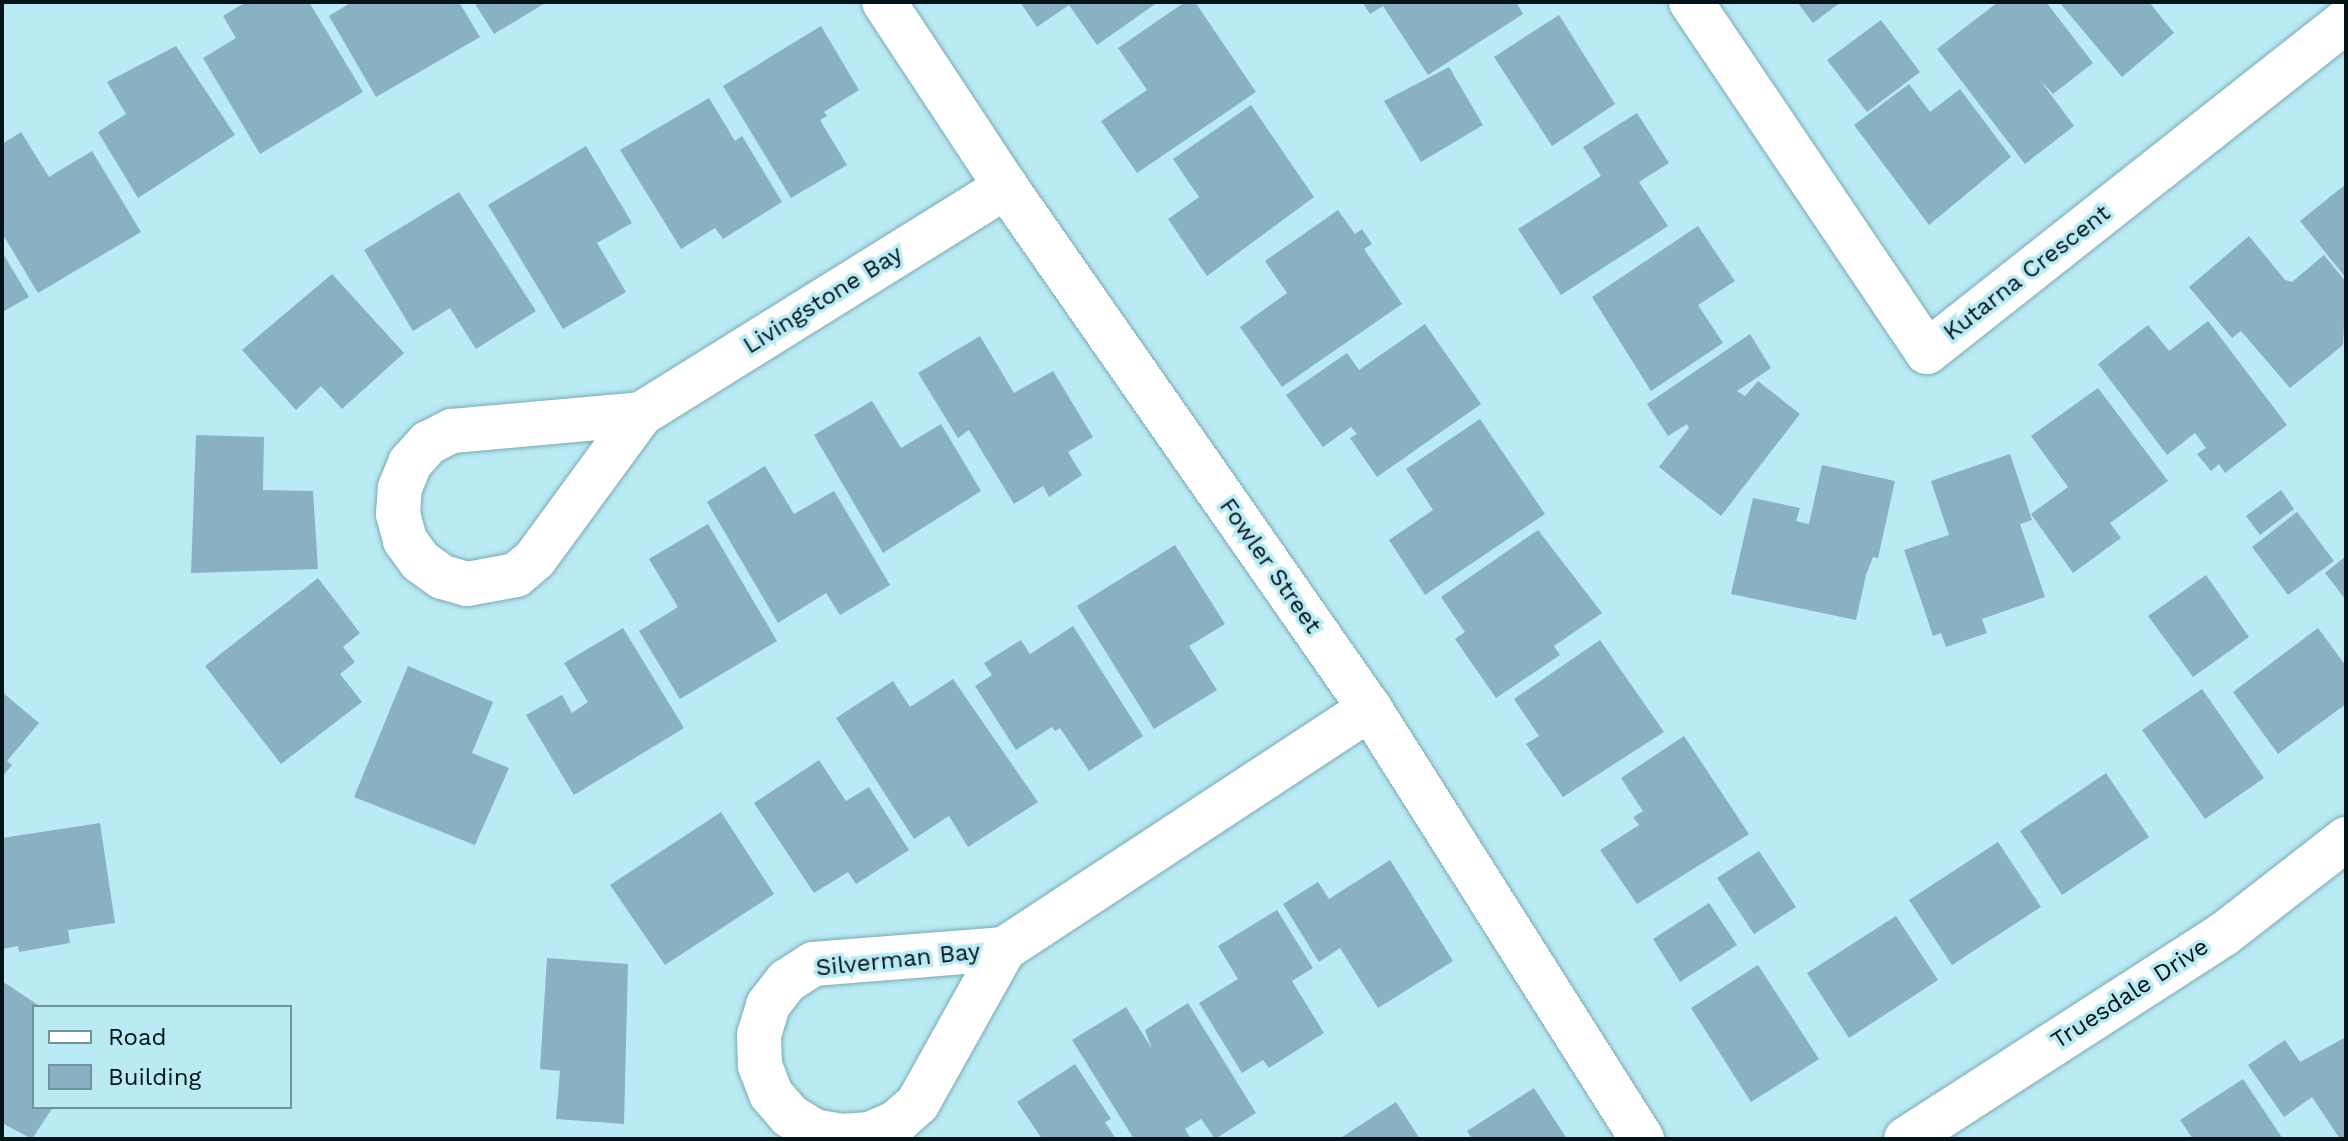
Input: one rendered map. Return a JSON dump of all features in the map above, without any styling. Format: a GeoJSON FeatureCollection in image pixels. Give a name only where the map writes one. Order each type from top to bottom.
{"type":"FeatureCollection","features":[{"type":"Feature","properties":{"kind":"street","name":"Fowler Street"},"geometry":{"type":"LineString","coordinates":[[884,2],[1006,187],[1370,709],[1642,1139]]}},
{"type":"Feature","properties":{"kind":"street","name":"Kutarna Crescent"},"geometry":{"type":"LineString","coordinates":[[1691,2],[1927,352],[2346,21]]}},
{"type":"Feature","properties":{"kind":"street","name":"Livingstone Bay"},"geometry":{"type":"LineString","coordinates":[[641,414],[452,431],[428,443],[410,463],[400,488],[398,514],[405,540],[420,561],[442,577],[467,584],[516,575],[535,559],[641,414],[1006,187]]}},
{"type":"Feature","properties":{"kind":"street","name":"Silverman Bay"},"geometry":{"type":"LineString","coordinates":[[1004,949],[813,964],[787,981],[768,1005],[760,1050],[771,1094],[790,1116],[814,1131],[842,1136],[870,1134],[897,1122],[918,1103],[1004,949],[1370,709]]}},
{"type":"Feature","properties":{"kind":"street","name":"Truesdale Drive"},"geometry":{"type":"LineString","coordinates":[[1906,1139],[2224,934],[2346,839]]}},
{"type":"Feature","properties":{"kind":"building"},"geometry":{"type":"Polygon","coordinates":[[[246,2],[309,2],[363,92],[260,154],[203,58],[236,38],[223,16],[246,2]]]}},
{"type":"Feature","properties":{"kind":"building"},"geometry":{"type":"Polygon","coordinates":[[[352,2],[459,2],[480,37],[376,97],[329,16],[352,2]]]}},
{"type":"Feature","properties":{"kind":"building"},"geometry":{"type":"Polygon","coordinates":[[[474,2],[547,2],[494,34],[474,2]]]}},
{"type":"Feature","properties":{"kind":"building"},"geometry":{"type":"Polygon","coordinates":[[[1020,2],[1158,2],[1097,45],[1069,5],[1037,27],[1020,2]]]}},
{"type":"Feature","properties":{"kind":"building"},"geometry":{"type":"Polygon","coordinates":[[[1185,2],[1195,2],[1256,92],[1137,173],[1101,121],[1147,90],[1118,48],[1185,2]]]}},
{"type":"Feature","properties":{"kind":"building"},"geometry":{"type":"Polygon","coordinates":[[[1362,2],[1516,2],[1523,14],[1428,75],[1383,6],[1370,14],[1362,2]]]}},
{"type":"Feature","properties":{"kind":"building"},"geometry":{"type":"Polygon","coordinates":[[[1797,2],[1841,2],[1813,23],[1797,2]]]}},
{"type":"Feature","properties":{"kind":"building"},"geometry":{"type":"Polygon","coordinates":[[[1998,2],[2046,2],[2093,63],[2053,94],[2040,80],[2074,126],[2025,164],[1937,49],[1998,2]]]}},
{"type":"Feature","properties":{"kind":"building"},"geometry":{"type":"Polygon","coordinates":[[[2059,2],[2149,2],[2174,33],[2122,77],[2059,2]]]}},
{"type":"Feature","properties":{"kind":"building"},"geometry":{"type":"Polygon","coordinates":[[[1559,15],[1615,104],[1552,146],[1494,57],[1559,15]]]}},
{"type":"Feature","properties":{"kind":"building"},"geometry":{"type":"Polygon","coordinates":[[[1881,20],[1920,72],[1867,112],[1827,60],[1881,20]]]}},
{"type":"Feature","properties":{"kind":"building"},"geometry":{"type":"Polygon","coordinates":[[[821,26],[859,90],[824,112],[827,116],[820,120],[847,165],[791,198],[723,86],[821,26]]]}},
{"type":"Feature","properties":{"kind":"building"},"geometry":{"type":"Polygon","coordinates":[[[176,46],[235,135],[138,198],[98,132],[126,114],[107,82],[176,46]]]}},
{"type":"Feature","properties":{"kind":"building"},"geometry":{"type":"Polygon","coordinates":[[[1449,67],[1483,125],[1421,162],[1384,101],[1449,67]]]}},
{"type":"Feature","properties":{"kind":"building"},"geometry":{"type":"Polygon","coordinates":[[[1909,84],[1930,112],[1960,89],[2011,157],[1929,225],[1854,125],[1909,84]]]}},
{"type":"Feature","properties":{"kind":"building"},"geometry":{"type":"Polygon","coordinates":[[[709,98],[735,141],[742,136],[782,202],[723,239],[715,228],[681,249],[620,150],[709,98]]]}},
{"type":"Feature","properties":{"kind":"building"},"geometry":{"type":"Polygon","coordinates":[[[1251,105],[1314,197],[1207,276],[1168,219],[1199,197],[1173,159],[1251,105]]]}},
{"type":"Feature","properties":{"kind":"building"},"geometry":{"type":"Polygon","coordinates":[[[1637,113],[1669,163],[1639,182],[1668,226],[1561,295],[1518,229],[1601,176],[1583,147],[1637,113]]]}},
{"type":"Feature","properties":{"kind":"building"},"geometry":{"type":"Polygon","coordinates":[[[21,132],[49,177],[92,151],[141,232],[38,293],[2,233],[2,144],[21,132]]]}},
{"type":"Feature","properties":{"kind":"building"},"geometry":{"type":"Polygon","coordinates":[[[586,146],[632,223],[597,243],[626,292],[563,329],[488,205],[586,146]]]}},
{"type":"Feature","properties":{"kind":"building"},"geometry":{"type":"Polygon","coordinates":[[[2346,184],[2346,278],[2300,221],[2346,184]]]}},
{"type":"Feature","properties":{"kind":"building"},"geometry":{"type":"Polygon","coordinates":[[[459,192],[536,311],[476,349],[450,308],[413,331],[364,250],[459,192]]]}},
{"type":"Feature","properties":{"kind":"building"},"geometry":{"type":"Polygon","coordinates":[[[1338,210],[1355,234],[1362,229],[1372,244],[1364,249],[1402,304],[1282,387],[1240,327],[1287,293],[1265,261],[1338,210]]]}},
{"type":"Feature","properties":{"kind":"building"},"geometry":{"type":"Polygon","coordinates":[[[1698,226],[1735,281],[1698,305],[1723,343],[1651,391],[1592,297],[1698,226]]]}},
{"type":"Feature","properties":{"kind":"building"},"geometry":{"type":"Polygon","coordinates":[[[2249,236],[2285,280],[2292,282],[2324,255],[2346,282],[2343,345],[2290,388],[2241,331],[2232,338],[2189,287],[2249,236]]]}},
{"type":"Feature","properties":{"kind":"building"},"geometry":{"type":"Polygon","coordinates":[[[2,252],[29,297],[2,312],[2,252]]]}},
{"type":"Feature","properties":{"kind":"building"},"geometry":{"type":"Polygon","coordinates":[[[332,274],[404,353],[342,409],[321,386],[296,410],[242,350],[332,274]]]}},
{"type":"Feature","properties":{"kind":"building"},"geometry":{"type":"Polygon","coordinates":[[[2208,321],[2287,425],[2225,473],[2219,464],[2211,471],[2197,454],[2206,448],[2195,433],[2167,455],[2098,364],[2148,325],[2169,351],[2208,321]]]}},
{"type":"Feature","properties":{"kind":"building"},"geometry":{"type":"Polygon","coordinates":[[[1425,324],[1481,404],[1377,477],[1350,438],[1357,434],[1351,427],[1323,447],[1286,395],[1347,353],[1359,370],[1425,324]]]}},
{"type":"Feature","properties":{"kind":"building"},"geometry":{"type":"Polygon","coordinates":[[[1750,334],[1771,368],[1737,391],[1745,396],[1758,381],[1800,414],[1721,516],[1659,467],[1689,428],[1687,424],[1668,436],[1647,404],[1750,334]]]}},
{"type":"Feature","properties":{"kind":"building"},"geometry":{"type":"Polygon","coordinates":[[[980,336],[1014,393],[1053,371],[1093,437],[1068,452],[1082,475],[1049,497],[1043,486],[1014,504],[969,430],[958,438],[918,373],[980,336]]]}},
{"type":"Feature","properties":{"kind":"building"},"geometry":{"type":"Polygon","coordinates":[[[2098,388],[2168,481],[2110,523],[2121,538],[2073,573],[2031,514],[2068,487],[2031,436],[2098,388]]]}},
{"type":"Feature","properties":{"kind":"building"},"geometry":{"type":"Polygon","coordinates":[[[872,401],[901,448],[941,424],[981,491],[883,553],[814,435],[872,401]]]}},
{"type":"Feature","properties":{"kind":"building"},"geometry":{"type":"Polygon","coordinates":[[[1480,419],[1545,514],[1425,595],[1389,540],[1433,510],[1406,469],[1480,419]]]}},
{"type":"Feature","properties":{"kind":"building"},"geometry":{"type":"Polygon","coordinates":[[[196,435],[264,437],[263,490],[313,491],[318,569],[191,573],[196,435]]]}},
{"type":"Feature","properties":{"kind":"building"},"geometry":{"type":"Polygon","coordinates":[[[2010,454],[2032,520],[2020,524],[2045,597],[1982,619],[1987,633],[1946,647],[1941,633],[1933,636],[1904,550],[1949,535],[1931,481],[2010,454]]]}},
{"type":"Feature","properties":{"kind":"building"},"geometry":{"type":"Polygon","coordinates":[[[1822,465],[1895,481],[1878,558],[1873,557],[1866,575],[1856,620],[1731,594],[1753,498],[1800,508],[1796,521],[1809,524],[1822,465]]]}},
{"type":"Feature","properties":{"kind":"building"},"geometry":{"type":"Polygon","coordinates":[[[765,466],[794,514],[834,491],[890,585],[840,615],[826,593],[778,623],[707,502],[765,466]]]}},
{"type":"Feature","properties":{"kind":"building"},"geometry":{"type":"Polygon","coordinates":[[[2281,490],[2294,509],[2260,535],[2246,516],[2281,490]]]}},
{"type":"Feature","properties":{"kind":"building"},"geometry":{"type":"Polygon","coordinates":[[[2297,512],[2334,561],[2288,595],[2252,547],[2297,512]]]}},
{"type":"Feature","properties":{"kind":"building"},"geometry":{"type":"Polygon","coordinates":[[[708,524],[777,641],[680,699],[639,631],[678,607],[649,559],[708,524]]]}},
{"type":"Feature","properties":{"kind":"building"},"geometry":{"type":"Polygon","coordinates":[[[1538,530],[1602,613],[1554,646],[1560,655],[1496,698],[1455,639],[1465,632],[1441,597],[1538,530]]]}},
{"type":"Feature","properties":{"kind":"building"},"geometry":{"type":"Polygon","coordinates":[[[1175,545],[1225,624],[1189,646],[1217,690],[1154,729],[1077,606],[1175,545]]]}},
{"type":"Feature","properties":{"kind":"building"},"geometry":{"type":"Polygon","coordinates":[[[2346,556],[2346,600],[2325,573],[2346,556]]]}},
{"type":"Feature","properties":{"kind":"building"},"geometry":{"type":"Polygon","coordinates":[[[2206,575],[2249,637],[2193,677],[2148,616],[2206,575]]]}},
{"type":"Feature","properties":{"kind":"building"},"geometry":{"type":"Polygon","coordinates":[[[318,578],[360,633],[343,647],[355,662],[340,674],[362,702],[281,764],[205,666],[318,578]]]}},
{"type":"Feature","properties":{"kind":"building"},"geometry":{"type":"Polygon","coordinates":[[[1073,626],[1143,736],[1089,771],[1060,728],[1055,731],[1052,727],[1016,750],[975,686],[992,675],[984,663],[1021,640],[1030,654],[1073,626]]]}},
{"type":"Feature","properties":{"kind":"building"},"geometry":{"type":"Polygon","coordinates":[[[623,628],[684,728],[574,795],[526,715],[562,695],[572,713],[588,702],[564,663],[623,628]]]}},
{"type":"Feature","properties":{"kind":"building"},"geometry":{"type":"Polygon","coordinates":[[[2318,628],[2346,666],[2346,704],[2278,754],[2233,692],[2318,628]]]}},
{"type":"Feature","properties":{"kind":"building"},"geometry":{"type":"Polygon","coordinates":[[[1600,640],[1664,732],[1563,797],[1526,744],[1539,736],[1514,699],[1600,640]]]}},
{"type":"Feature","properties":{"kind":"building"},"geometry":{"type":"Polygon","coordinates":[[[408,666],[493,702],[472,753],[509,768],[475,845],[354,797],[408,666]]]}},
{"type":"Feature","properties":{"kind":"building"},"geometry":{"type":"Polygon","coordinates":[[[953,679],[1038,802],[968,847],[949,816],[914,839],[836,718],[893,681],[910,707],[953,679]]]}},
{"type":"Feature","properties":{"kind":"building"},"geometry":{"type":"Polygon","coordinates":[[[2202,689],[2264,778],[2205,819],[2142,730],[2202,689]]]}},
{"type":"Feature","properties":{"kind":"building"},"geometry":{"type":"Polygon","coordinates":[[[2,692],[39,723],[7,761],[12,765],[2,777],[2,692]]]}},
{"type":"Feature","properties":{"kind":"building"},"geometry":{"type":"Polygon","coordinates":[[[1684,736],[1749,834],[1637,904],[1600,850],[1639,825],[1633,817],[1643,811],[1621,778],[1684,736]]]}},
{"type":"Feature","properties":{"kind":"building"},"geometry":{"type":"Polygon","coordinates":[[[819,760],[846,801],[869,787],[909,850],[856,884],[848,872],[814,893],[754,803],[819,760]]]}},
{"type":"Feature","properties":{"kind":"building"},"geometry":{"type":"Polygon","coordinates":[[[2106,773],[2149,837],[2062,895],[2020,831],[2106,773]]]}},
{"type":"Feature","properties":{"kind":"building"},"geometry":{"type":"Polygon","coordinates":[[[721,812],[774,894],[665,965],[610,885],[721,812]]]}},
{"type":"Feature","properties":{"kind":"building"},"geometry":{"type":"Polygon","coordinates":[[[100,823],[115,923],[68,930],[70,943],[19,952],[18,946],[2,949],[2,838],[100,823]]]}},
{"type":"Feature","properties":{"kind":"building"},"geometry":{"type":"Polygon","coordinates":[[[1998,842],[2041,907],[1952,965],[1909,900],[1998,842]]]}},
{"type":"Feature","properties":{"kind":"building"},"geometry":{"type":"Polygon","coordinates":[[[1759,851],[1796,907],[1754,934],[1717,878],[1759,851]]]}},
{"type":"Feature","properties":{"kind":"building"},"geometry":{"type":"Polygon","coordinates":[[[1390,860],[1453,961],[1378,1008],[1340,948],[1319,962],[1283,904],[1318,882],[1329,899],[1390,860]]]}},
{"type":"Feature","properties":{"kind":"building"},"geometry":{"type":"Polygon","coordinates":[[[1709,903],[1737,945],[1680,982],[1653,939],[1709,903]]]}},
{"type":"Feature","properties":{"kind":"building"},"geometry":{"type":"Polygon","coordinates":[[[1277,910],[1313,968],[1292,981],[1324,1033],[1269,1068],[1263,1060],[1242,1073],[1199,1003],[1238,979],[1218,946],[1277,910]]]}},
{"type":"Feature","properties":{"kind":"building"},"geometry":{"type":"Polygon","coordinates":[[[1896,916],[1938,980],[1849,1038],[1807,973],[1896,916]]]}},
{"type":"Feature","properties":{"kind":"building"},"geometry":{"type":"Polygon","coordinates":[[[547,958],[628,964],[624,1124],[556,1119],[560,1071],[540,1069],[547,958]]]}},
{"type":"Feature","properties":{"kind":"building"},"geometry":{"type":"Polygon","coordinates":[[[1758,965],[1819,1059],[1751,1102],[1691,1008],[1758,965]]]}},
{"type":"Feature","properties":{"kind":"building"},"geometry":{"type":"Polygon","coordinates":[[[2,981],[38,1005],[32,1005],[32,1109],[52,1109],[32,1139],[2,1123],[2,981]]]}},
{"type":"Feature","properties":{"kind":"building"},"geometry":{"type":"Polygon","coordinates":[[[1188,1003],[1256,1113],[1215,1139],[1201,1119],[1185,1129],[1191,1139],[1134,1139],[1072,1040],[1126,1007],[1152,1049],[1145,1030],[1188,1003]]]}},
{"type":"Feature","properties":{"kind":"building"},"geometry":{"type":"Polygon","coordinates":[[[2346,1037],[2346,1139],[2340,1139],[2312,1097],[2284,1117],[2248,1065],[2285,1040],[2300,1062],[2346,1037]]]}},
{"type":"Feature","properties":{"kind":"building"},"geometry":{"type":"Polygon","coordinates":[[[1075,1064],[1111,1119],[1105,1122],[1116,1139],[1042,1139],[1017,1102],[1075,1064]]]}},
{"type":"Feature","properties":{"kind":"building"},"geometry":{"type":"Polygon","coordinates":[[[2243,1079],[2283,1139],[2193,1139],[2180,1120],[2243,1079]]]}},
{"type":"Feature","properties":{"kind":"building"},"geometry":{"type":"Polygon","coordinates":[[[1534,1088],[1567,1139],[1472,1139],[1467,1131],[1534,1088]]]}},
{"type":"Feature","properties":{"kind":"building"},"geometry":{"type":"Polygon","coordinates":[[[1396,1102],[1420,1139],[1339,1139],[1396,1102]]]}}]}
